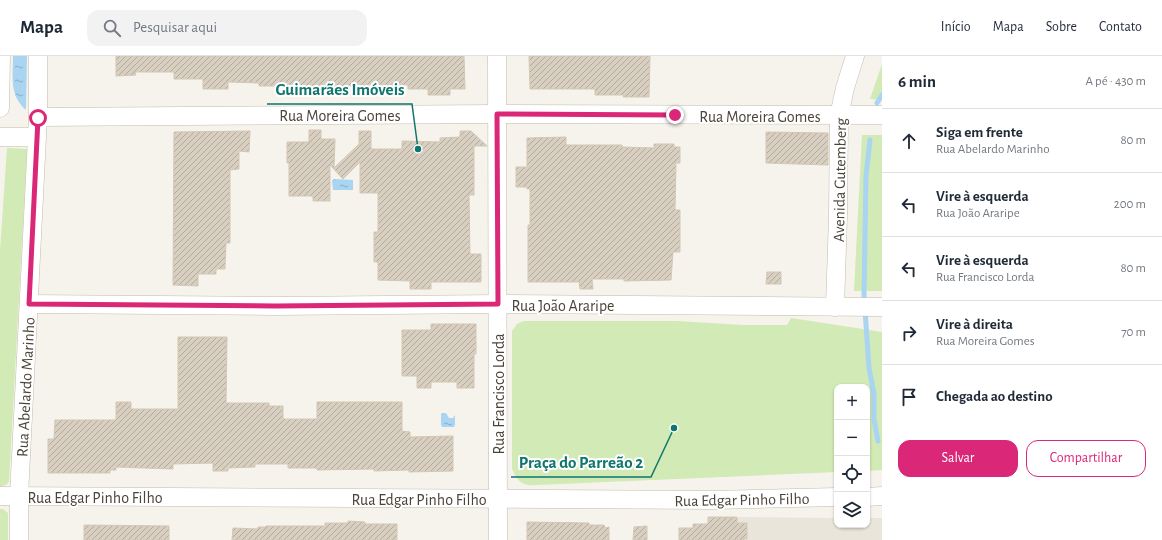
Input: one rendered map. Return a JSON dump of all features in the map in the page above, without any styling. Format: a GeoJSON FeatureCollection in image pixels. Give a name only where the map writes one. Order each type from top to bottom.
{"type":"FeatureCollection","features":[{"type":"Feature","properties":{"kind":"street"},"geometry":{"type":"LineString","coordinates":[[0,108],[1,56]]}},
{"type":"Feature","properties":{"kind":"street","name":"Rua Abelardo Marinho"},"geometry":{"type":"LineString","coordinates":[[19,540],[19,496],[38,118],[38,56]]}},
{"type":"Feature","properties":{"kind":"street","name":"Rua Francisco Lorda"},"geometry":{"type":"LineString","coordinates":[[497,56],[498,540]]}},
{"type":"Feature","properties":{"kind":"street","name":"Avenida Gutemberg"},"geometry":{"type":"LineString","coordinates":[[843,307],[838,216],[839,116],[845,88],[855,56]]}},
{"type":"Feature","properties":{"kind":"street","name":"Rua Moreira Gomes"},"geometry":{"type":"LineString","coordinates":[[38,118],[497,114],[882,115]]}},
{"type":"Feature","properties":{"kind":"street"},"geometry":{"type":"LineString","coordinates":[[0,137],[36,137]]}},
{"type":"Feature","properties":{"kind":"street","name":"Rua João Araripe"},"geometry":{"type":"LineString","coordinates":[[29,304],[267,306],[498,304],[880,307]]}},
{"type":"Feature","properties":{"kind":"street","name":"Rua Edgar Pinho Filho"},"geometry":{"type":"LineString","coordinates":[[0,496],[498,500],[714,500],[834,497]]}},
{"type":"Feature","properties":{"kind":"street"},"geometry":{"type":"LineString","coordinates":[[870,497],[882,496]]}},
{"type":"Feature","properties":{"kind":"shaded area"},"geometry":{"type":"Polygon","coordinates":[[[737,517],[834,518],[834,528],[870,528],[870,518],[882,518],[882,540],[736,540],[737,517]]]}},
{"type":"Feature","properties":{"kind":"green space"},"geometry":{"type":"Polygon","coordinates":[[[882,64],[882,100],[870,99],[882,64]]]}},
{"type":"Feature","properties":{"kind":"green space"},"geometry":{"type":"Polygon","coordinates":[[[862,135],[882,135],[882,291],[854,291],[862,135]]]}},
{"type":"Feature","properties":{"kind":"green space"},"geometry":{"type":"Polygon","coordinates":[[[7,148],[27,149],[9,482],[0,487],[0,251],[7,148]]]}},
{"type":"Feature","properties":{"kind":"green space"},"geometry":{"type":"Polygon","coordinates":[[[791,318],[882,332],[882,470],[870,471],[870,384],[834,384],[834,472],[532,485],[521,482],[514,473],[512,469],[512,331],[517,324],[524,321],[677,321],[743,325],[787,325],[791,318]]]}},
{"type":"Feature","properties":{"kind":"green space"},"geometry":{"type":"Polygon","coordinates":[[[0,509],[3,509],[8,513],[8,540],[0,540],[0,509]]]}},
{"type":"Feature","properties":{"kind":"water"},"geometry":{"type":"Polygon","coordinates":[[[13,56],[27,56],[26,110],[14,92],[13,56]]]}},
{"type":"Feature","properties":{"kind":"water"},"geometry":{"type":"Polygon","coordinates":[[[334,179],[353,180],[353,190],[333,190],[332,181],[334,179]]]}},
{"type":"Feature","properties":{"kind":"water"},"geometry":{"type":"Polygon","coordinates":[[[442,413],[446,413],[449,418],[453,418],[455,415],[454,427],[442,427],[442,413]]]}},
{"type":"Feature","properties":{"kind":"building"},"geometry":{"type":"Polygon","coordinates":[[[116,56],[464,56],[465,89],[450,89],[450,95],[428,95],[428,89],[408,89],[408,85],[316,87],[316,90],[293,90],[293,88],[288,89],[288,86],[259,86],[259,83],[228,82],[228,89],[203,89],[203,79],[174,79],[174,72],[135,72],[136,75],[116,76],[116,56]]]}},
{"type":"Feature","properties":{"kind":"building"},"geometry":{"type":"Polygon","coordinates":[[[529,56],[650,56],[649,97],[595,95],[595,89],[530,89],[529,56]]]}},
{"type":"Feature","properties":{"kind":"building"},"geometry":{"type":"Polygon","coordinates":[[[309,130],[321,130],[321,139],[335,139],[334,168],[359,144],[359,131],[371,131],[371,149],[402,149],[402,141],[440,142],[440,138],[460,137],[460,131],[471,131],[487,146],[474,146],[474,195],[469,195],[470,254],[481,254],[481,282],[431,282],[431,289],[410,289],[410,281],[378,280],[378,262],[374,262],[374,232],[378,232],[378,193],[360,193],[360,162],[343,179],[330,165],[330,201],[313,201],[313,196],[289,196],[289,163],[287,163],[287,142],[309,142],[309,130]]]}},
{"type":"Feature","properties":{"kind":"building"},"geometry":{"type":"Polygon","coordinates":[[[250,131],[249,152],[239,151],[239,169],[230,170],[230,243],[226,243],[225,269],[216,269],[216,274],[198,274],[198,286],[173,285],[174,132],[250,131]]]}},
{"type":"Feature","properties":{"kind":"building"},"geometry":{"type":"Polygon","coordinates":[[[766,132],[828,133],[828,165],[766,163],[766,132]]]}},
{"type":"Feature","properties":{"kind":"building"},"geometry":{"type":"Polygon","coordinates":[[[566,137],[566,145],[622,145],[622,147],[654,148],[654,144],[674,144],[674,147],[680,147],[680,163],[676,163],[675,210],[680,210],[680,252],[673,252],[671,280],[624,281],[624,279],[592,279],[593,289],[580,289],[579,282],[528,282],[528,225],[530,225],[530,189],[527,189],[527,187],[516,187],[516,167],[527,167],[527,138],[566,137]]]}},
{"type":"Feature","properties":{"kind":"building"},"geometry":{"type":"Polygon","coordinates":[[[767,272],[781,272],[781,284],[766,284],[767,272]]]}},
{"type":"Feature","properties":{"kind":"building"},"geometry":{"type":"Polygon","coordinates":[[[431,324],[476,324],[474,388],[457,388],[457,382],[431,382],[431,388],[417,388],[417,376],[402,376],[402,330],[431,330],[431,324]]]}},
{"type":"Feature","properties":{"kind":"building"},"geometry":{"type":"Polygon","coordinates":[[[178,337],[227,337],[226,403],[269,403],[269,406],[283,406],[283,419],[317,419],[317,402],[402,402],[402,431],[410,432],[410,437],[453,436],[453,471],[409,472],[409,470],[374,471],[374,469],[317,470],[317,468],[288,468],[288,464],[255,464],[255,467],[228,468],[228,471],[213,471],[213,463],[173,464],[173,469],[116,467],[116,470],[110,470],[110,473],[48,473],[48,439],[54,439],[55,420],[116,420],[116,402],[131,402],[131,409],[178,409],[178,337]]]}},
{"type":"Feature","properties":{"kind":"building"},"geometry":{"type":"Polygon","coordinates":[[[708,517],[737,517],[737,523],[747,523],[747,539],[679,540],[679,528],[693,528],[693,524],[708,524],[708,517]]]}},
{"type":"Feature","properties":{"kind":"building"},"geometry":{"type":"Polygon","coordinates":[[[348,521],[365,522],[365,524],[397,524],[397,540],[232,540],[233,528],[258,529],[258,527],[266,526],[325,526],[325,523],[348,523],[348,521]]]}},
{"type":"Feature","properties":{"kind":"building"},"geometry":{"type":"Polygon","coordinates":[[[527,522],[589,523],[589,525],[604,525],[605,528],[609,527],[609,540],[527,540],[527,522]]]}},
{"type":"Feature","properties":{"kind":"building"},"geometry":{"type":"Polygon","coordinates":[[[84,525],[169,526],[169,540],[84,540],[84,525]]]}},
{"type":"Feature","properties":{"kind":"building"},"geometry":{"type":"Polygon","coordinates":[[[647,526],[647,540],[633,540],[634,527],[647,526]]]}},
{"type":"Feature","properties":{"kind":"waterway"},"geometry":{"type":"LineString","coordinates":[[877,103],[882,95]]}},
{"type":"Feature","properties":{"kind":"waterway"},"geometry":{"type":"LineString","coordinates":[[870,140],[866,176],[864,295],[869,368],[874,394],[874,419],[878,441]]}},
{"type":"Feature","properties":{"kind":"place","name":"Guimarães Imóveis"},"geometry":{"type":"Point","coordinates":[418,149]}},
{"type":"Feature","properties":{"kind":"place","name":"Praça do Parreão 2"},"geometry":{"type":"Point","coordinates":[674,428]}},
{"type":"Feature","properties":{"kind":"route"},"geometry":{"type":"LineString","coordinates":[[38,118],[29,304],[275,306],[498,304],[497,114],[675,115]]}}]}
